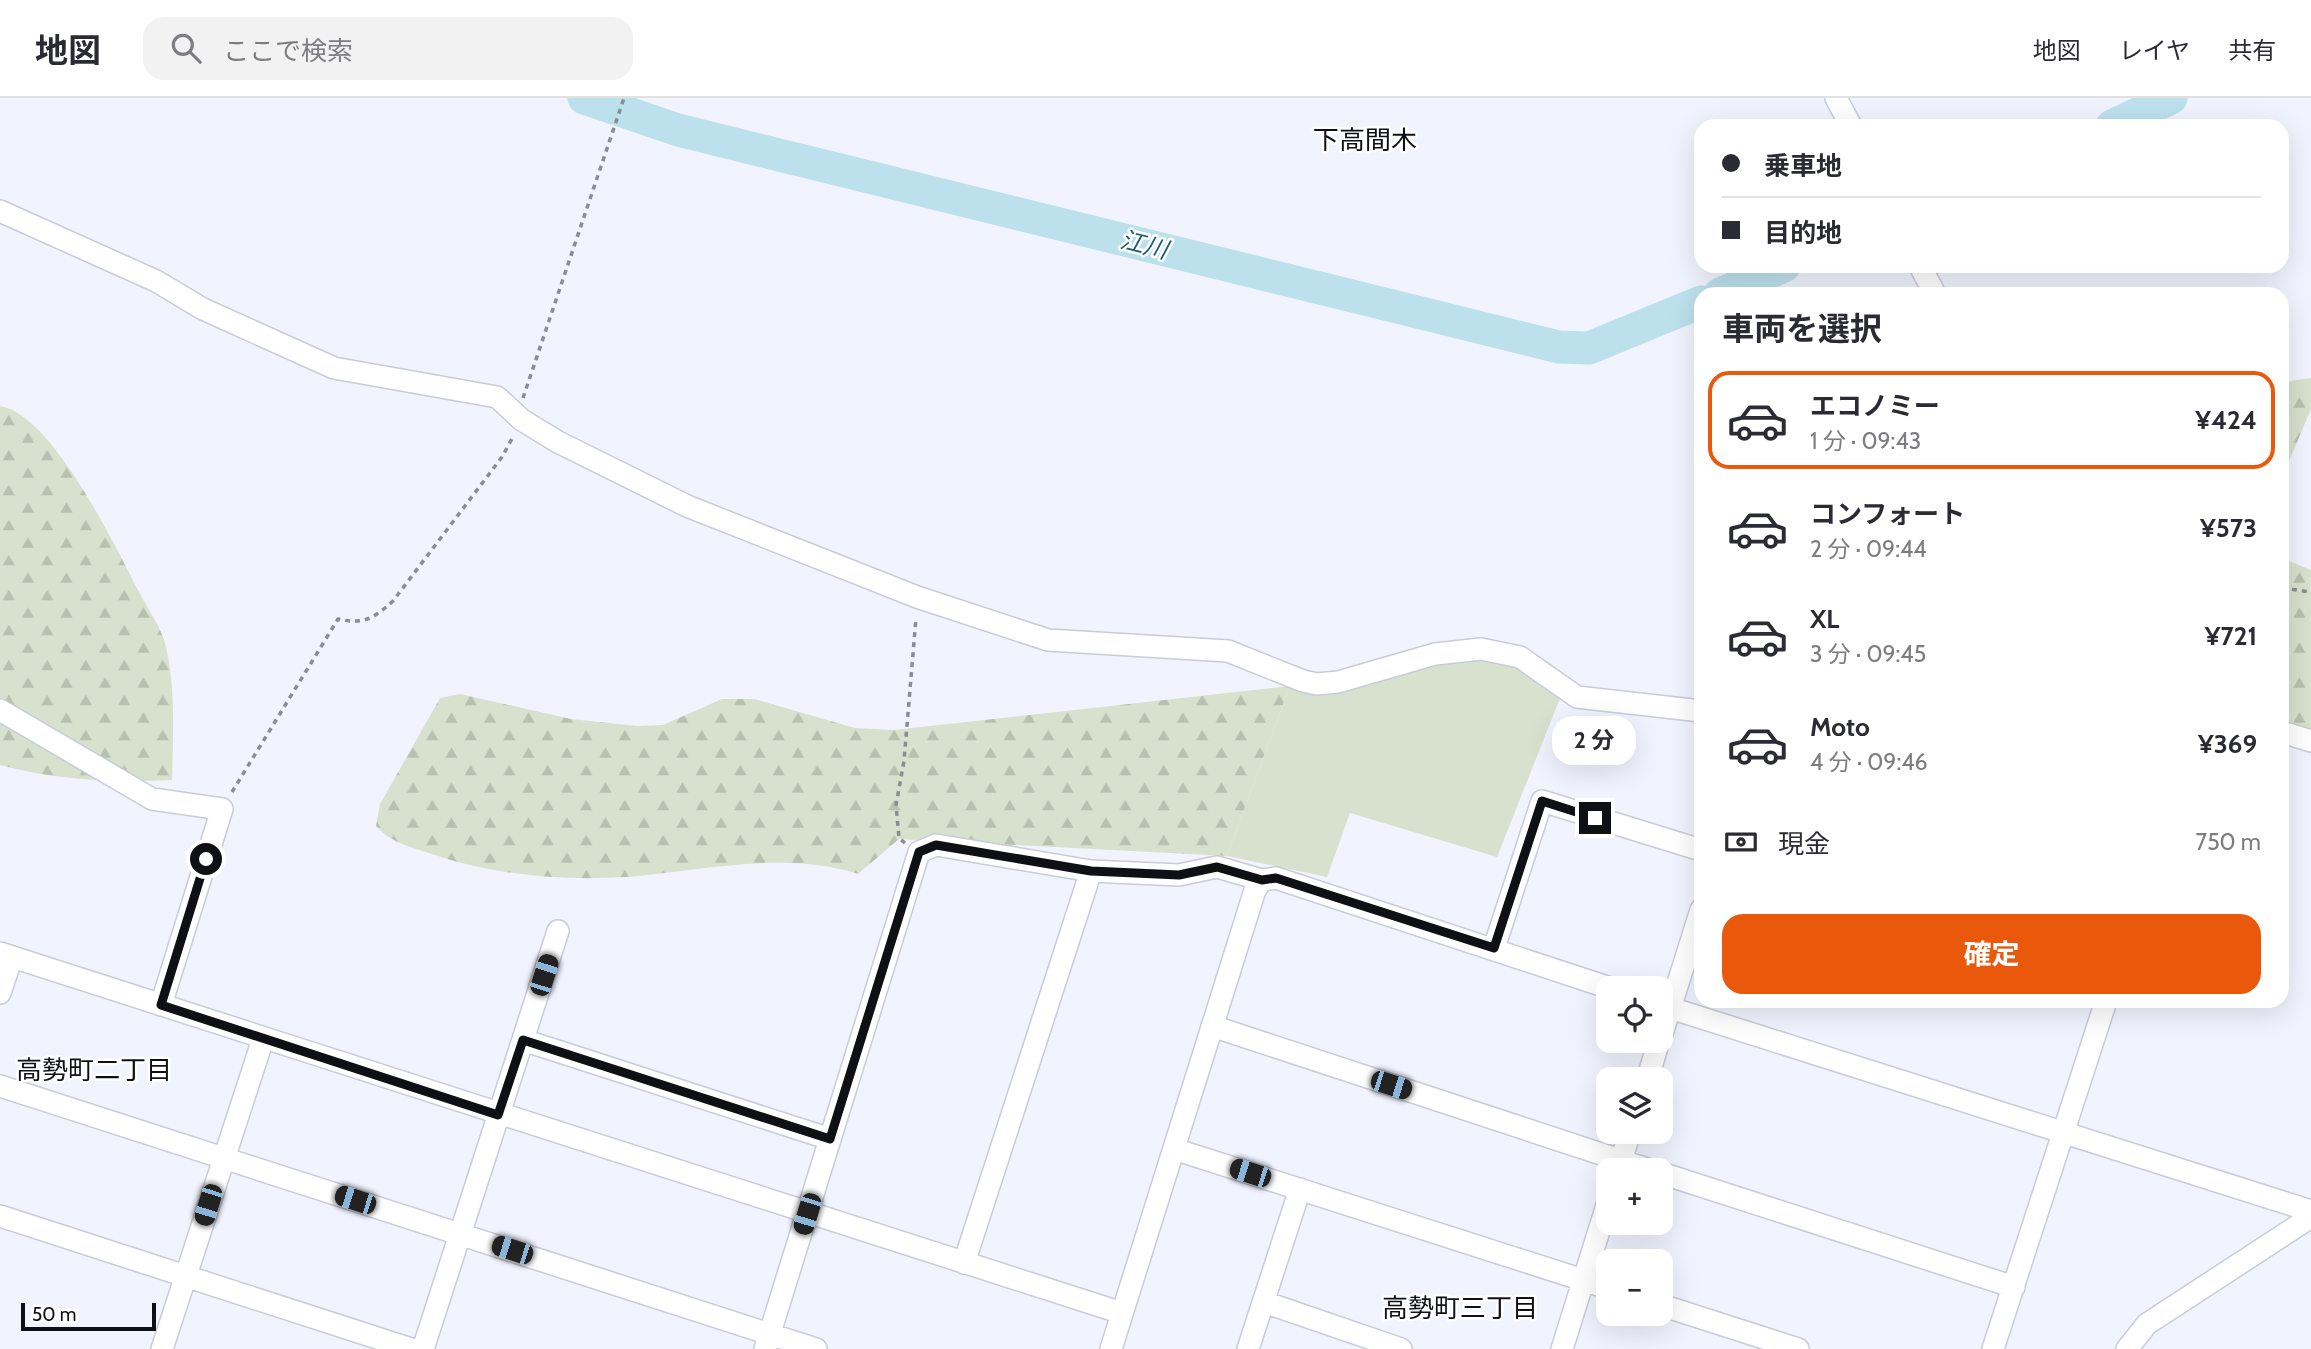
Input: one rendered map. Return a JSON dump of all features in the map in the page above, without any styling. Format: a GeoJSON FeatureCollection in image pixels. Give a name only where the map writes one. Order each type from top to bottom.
{"type":"FeatureCollection","features":[{"type":"Feature","properties":{"kind":"street"},"geometry":{"type":"LineString","coordinates":[[1836,98],[1847,119]]}},
{"type":"Feature","properties":{"kind":"street"},"geometry":{"type":"LineString","coordinates":[[0,211],[156,281],[202,309],[334,368],[496,397],[519,418],[558,442],[687,506],[917,597],[1048,640],[1228,651],[1317,684],[1338,682],[1435,654],[1481,649],[1520,657],[1577,697],[1694,710]]}},
{"type":"Feature","properties":{"kind":"street"},"geometry":{"type":"LineString","coordinates":[[0,709],[152,799],[222,809],[161,1005]]}},
{"type":"Feature","properties":{"kind":"street"},"geometry":{"type":"LineString","coordinates":[[2289,734],[2311,741]]}},
{"type":"Feature","properties":{"kind":"street"},"geometry":{"type":"LineString","coordinates":[[1494,948],[1542,801],[1694,848]]}},
{"type":"Feature","properties":{"kind":"street"},"geometry":{"type":"LineString","coordinates":[[767,1342],[919,852],[936,845],[1091,871],[1179,875],[1217,867],[1262,880],[1276,878],[1596,983]]}},
{"type":"Feature","properties":{"kind":"street"},"geometry":{"type":"LineString","coordinates":[[964,1264],[1091,871]]}},
{"type":"Feature","properties":{"kind":"street"},"geometry":{"type":"LineString","coordinates":[[1111,1349],[1255,890],[1262,880]]}},
{"type":"Feature","properties":{"kind":"street"},"geometry":{"type":"LineString","coordinates":[[1673,985],[1694,929]]}},
{"type":"Feature","properties":{"kind":"street"},"geometry":{"type":"LineString","coordinates":[[423,1349],[558,931]]}},
{"type":"Feature","properties":{"kind":"street"},"geometry":{"type":"LineString","coordinates":[[0,993],[6,955],[1122,1313]]}},
{"type":"Feature","properties":{"kind":"street"},"geometry":{"type":"LineString","coordinates":[[1993,1349],[2103,1008]]}},
{"type":"Feature","properties":{"kind":"street"},"geometry":{"type":"LineString","coordinates":[[1673,1010],[2311,1211]]}},
{"type":"Feature","properties":{"kind":"street"},"geometry":{"type":"LineString","coordinates":[[1212,1026],[1597,1158]]}},
{"type":"Feature","properties":{"kind":"street"},"geometry":{"type":"LineString","coordinates":[[162,1349],[263,1039]]}},
{"type":"Feature","properties":{"kind":"street"},"geometry":{"type":"LineString","coordinates":[[523,1040],[830,1139]]}},
{"type":"Feature","properties":{"kind":"street"},"geometry":{"type":"LineString","coordinates":[[0,1086],[460,1234],[767,1342],[816,1349]]}},
{"type":"Feature","properties":{"kind":"street"},"geometry":{"type":"LineString","coordinates":[[1174,1149],[1596,1284]]}},
{"type":"Feature","properties":{"kind":"street"},"geometry":{"type":"LineString","coordinates":[[1673,1177],[2014,1287]]}},
{"type":"Feature","properties":{"kind":"street"},"geometry":{"type":"LineString","coordinates":[[1248,1349],[1300,1189]]}},
{"type":"Feature","properties":{"kind":"street"},"geometry":{"type":"LineString","coordinates":[[0,1216],[411,1349]]}},
{"type":"Feature","properties":{"kind":"street"},"geometry":{"type":"LineString","coordinates":[[2127,1349],[2147,1324],[2311,1217]]}},
{"type":"Feature","properties":{"kind":"street"},"geometry":{"type":"LineString","coordinates":[[1562,1349],[1598,1235]]}},
{"type":"Feature","properties":{"kind":"street"},"geometry":{"type":"LineString","coordinates":[[1264,1302],[1401,1349]]}},
{"type":"Feature","properties":{"kind":"street"},"geometry":{"type":"LineString","coordinates":[[1673,1309],[1798,1349]]}},
{"type":"Feature","properties":{"kind":"path"},"geometry":{"type":"LineString","coordinates":[[222,809],[338,619],[359,624],[375,617],[393,601],[502,457],[519,418],[624,98]]}},
{"type":"Feature","properties":{"kind":"path"},"geometry":{"type":"LineString","coordinates":[[2289,588],[2311,592]]}},
{"type":"Feature","properties":{"kind":"path"},"geometry":{"type":"LineString","coordinates":[[917,597],[904,761],[898,785],[896,823],[899,838],[919,852]]}},
{"type":"Feature","properties":{"kind":"green space"},"geometry":{"type":"Polygon","coordinates":[[[2311,378],[2311,409],[2289,461],[2289,381],[2311,378]]]}},
{"type":"Feature","properties":{"kind":"green space"},"geometry":{"type":"Polygon","coordinates":[[[0,406],[20,414],[40,432],[80,484],[161,633],[169,663],[173,697],[172,780],[85,779],[0,765],[0,406]]]}},
{"type":"Feature","properties":{"kind":"green space"},"geometry":{"type":"Polygon","coordinates":[[[2289,561],[2311,570],[2311,742],[2289,734],[2289,561]]]}},
{"type":"Feature","properties":{"kind":"green space"},"geometry":{"type":"Polygon","coordinates":[[[1481,649],[1564,688],[1497,857],[1350,813],[1327,877],[1227,856],[1290,686],[1481,649]]]}},
{"type":"Feature","properties":{"kind":"green space"},"geometry":{"type":"Polygon","coordinates":[[[1290,686],[1227,856],[899,839],[858,874],[830,867],[772,863],[626,877],[577,878],[503,872],[455,861],[402,844],[388,837],[376,826],[380,804],[440,698],[460,694],[571,719],[637,726],[663,725],[722,699],[754,699],[855,728],[894,730],[1290,686]]]}},
{"type":"Feature","properties":{"kind":"waterway","name":"江川"},"geometry":{"type":"LineString","coordinates":[[584,98],[678,130],[1559,347],[1589,348],[1694,305]]}},
{"type":"Feature","properties":{"kind":"waterway","name":"江川"},"geometry":{"type":"LineString","coordinates":[[2127,119],[2171,98]]}},
{"type":"Feature","properties":{"kind":"waterway","name":"江川"},"geometry":{"type":"LineString","coordinates":[[1736,287],[1768,273]]}},
{"type":"Feature","properties":{"kind":"district","name":"下高間木"},"geometry":{"type":"Point","coordinates":[1365,140]}},
{"type":"Feature","properties":{"kind":"district","name":"高勢町二丁目"},"geometry":{"type":"Point","coordinates":[94,1070]}},
{"type":"Feature","properties":{"kind":"district","name":"高勢町三丁目"},"geometry":{"type":"Point","coordinates":[1460,1308]}},
{"type":"Feature","properties":{"kind":"route"},"geometry":{"type":"LineString","coordinates":[[206,859],[161,1005],[498,1115],[523,1040],[830,1139],[919,852],[926,847],[936,845],[1091,871],[1179,875],[1217,867],[1262,880],[1268,877],[1276,878],[1494,948],[1542,801],[1595,818]]}}]}
